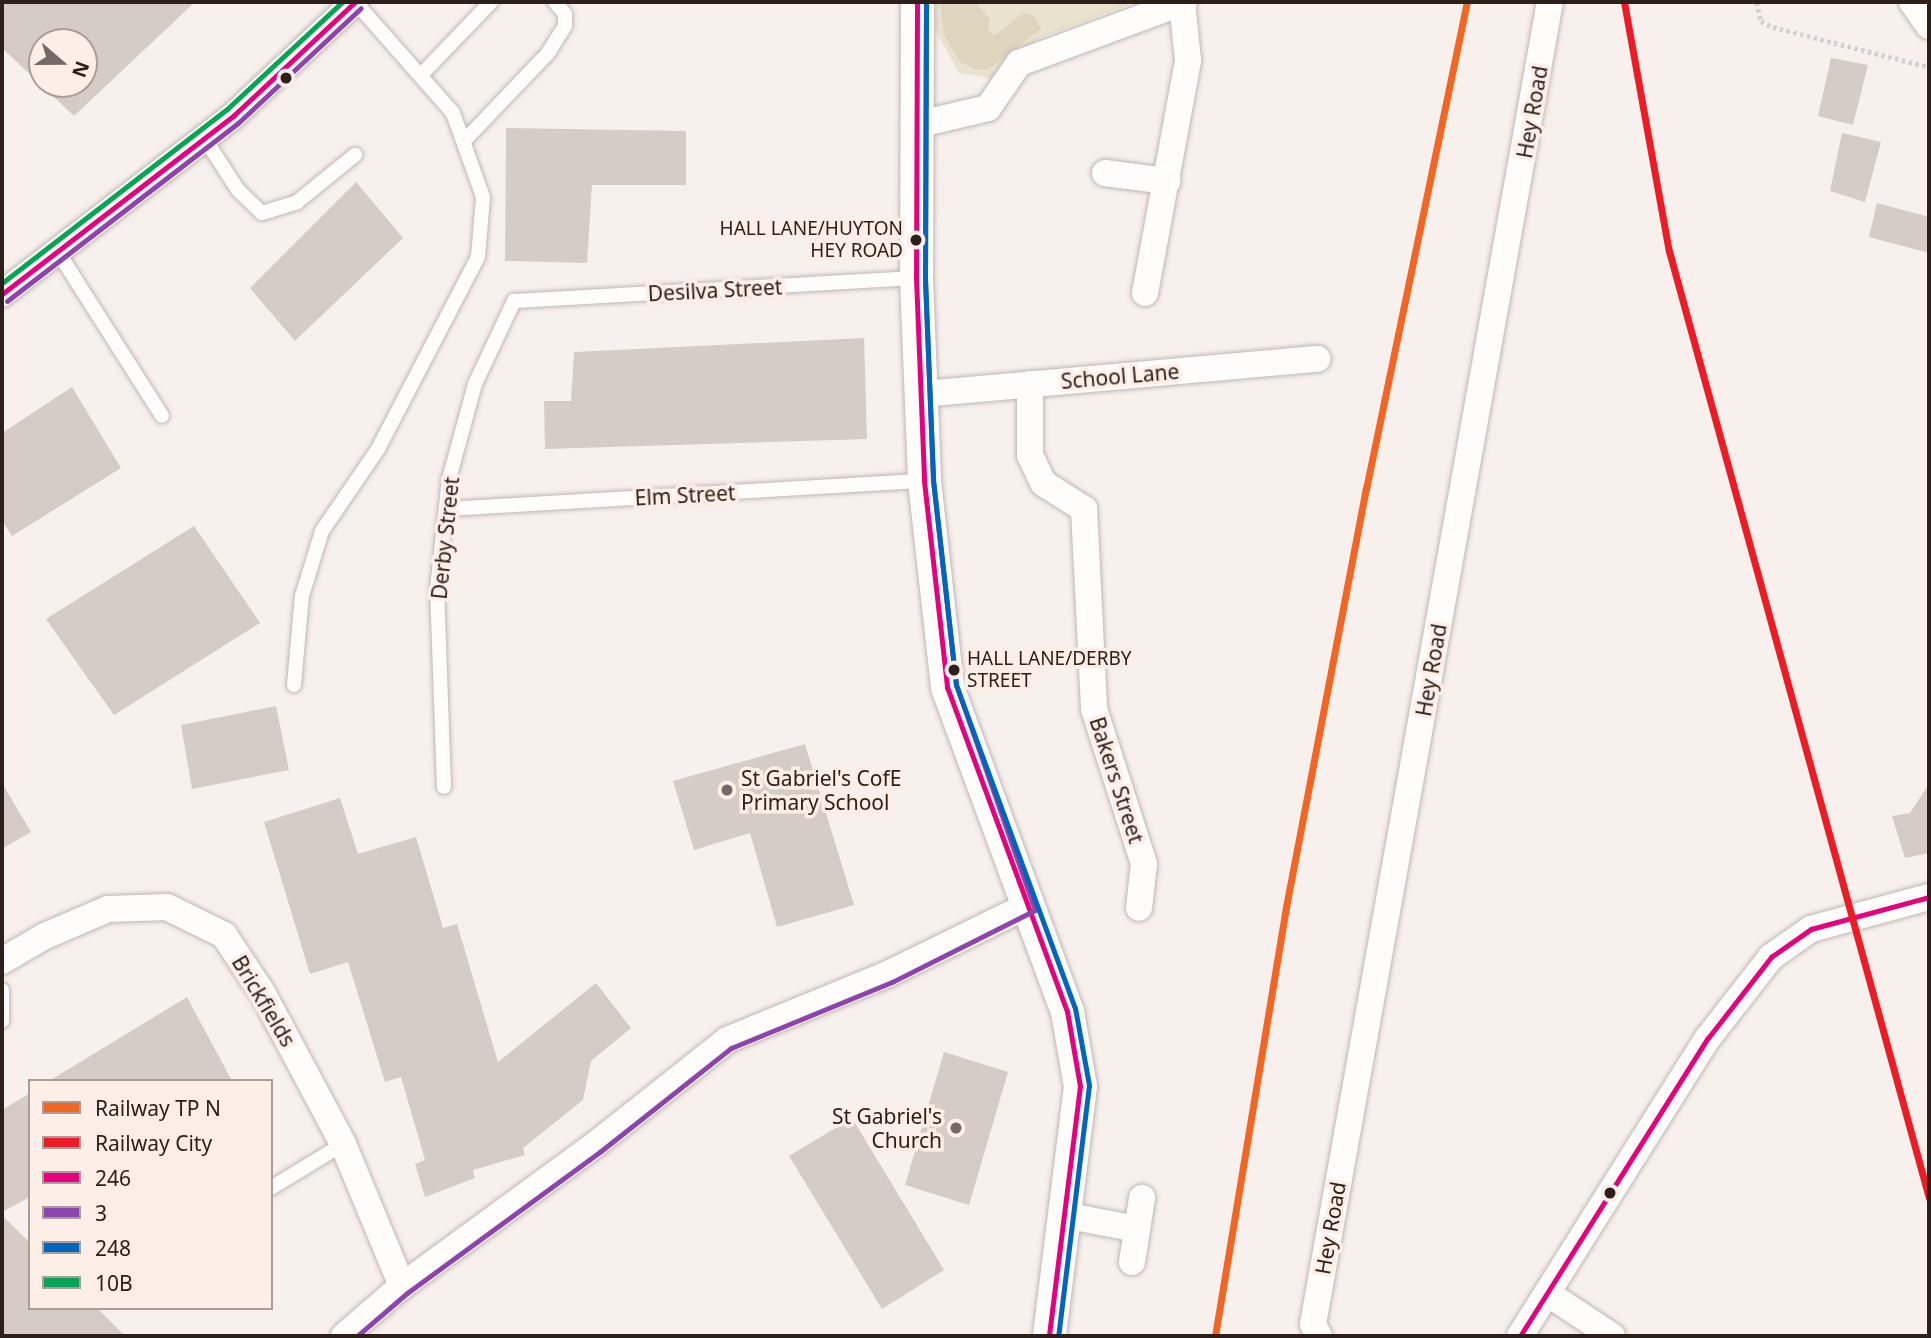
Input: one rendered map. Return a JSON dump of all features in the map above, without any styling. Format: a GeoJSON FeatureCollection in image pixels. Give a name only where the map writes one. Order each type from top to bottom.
{"type":"FeatureCollection","features":[{"type":"Feature","properties":{"kind":"street"},"geometry":{"type":"LineString","coordinates":[[2,294],[205,139],[355,2]]}},
{"type":"Feature","properties":{"kind":"street"},"geometry":{"type":"LineString","coordinates":[[917,2],[916,278],[923,394],[924,481],[947,687],[1067,1011],[1080,1086],[1049,1336]]}},
{"type":"Feature","properties":{"kind":"street"},"geometry":{"type":"LineString","coordinates":[[916,125],[988,108],[1019,63],[1183,2],[1188,60],[1145,293]]}},
{"type":"Feature","properties":{"kind":"street","name":"Hey Road"},"geometry":{"type":"LineString","coordinates":[[1319,1336],[1313,1324],[1550,2]]}},
{"type":"Feature","properties":{"kind":"street"},"geometry":{"type":"LineString","coordinates":[[1912,2],[1929,26]]}},
{"type":"Feature","properties":{"kind":"street"},"geometry":{"type":"LineString","coordinates":[[1105,173],[1167,181]]}},
{"type":"Feature","properties":{"kind":"street","name":"School Lane"},"geometry":{"type":"LineString","coordinates":[[923,394],[1317,359]]}},
{"type":"Feature","properties":{"kind":"street","name":"Bakers Street"},"geometry":{"type":"LineString","coordinates":[[1030,384],[1030,454],[1043,484],[1084,509],[1094,709],[1144,864],[1139,908]]}},
{"type":"Feature","properties":{"kind":"street"},"geometry":{"type":"LineString","coordinates":[[1520,1336],[1708,1038],[1771,957],[1811,929],[1929,897]]}},
{"type":"Feature","properties":{"kind":"street"},"geometry":{"type":"LineString","coordinates":[[344,1336],[402,1286],[596,1144],[727,1040],[888,974],[1027,906]]}},
{"type":"Feature","properties":{"kind":"street","name":"Brickfields"},"geometry":{"type":"LineString","coordinates":[[2,961],[45,936],[108,909],[167,907],[224,935],[263,994],[343,1144],[402,1286]]}},
{"type":"Feature","properties":{"kind":"street"},"geometry":{"type":"LineString","coordinates":[[1132,1262],[1142,1198]]}},
{"type":"Feature","properties":{"kind":"street"},"geometry":{"type":"LineString","coordinates":[[1064,1215],[1138,1229]]}},
{"type":"Feature","properties":{"kind":"street"},"geometry":{"type":"LineString","coordinates":[[1547,1293],[1612,1336]]}},
{"type":"Feature","properties":{"kind":"lane"},"geometry":{"type":"LineString","coordinates":[[293,685],[302,596],[322,531],[378,449],[478,257],[483,197],[465,140],[453,113],[355,2]]}},
{"type":"Feature","properties":{"kind":"lane"},"geometry":{"type":"LineString","coordinates":[[421,75],[491,2]]}},
{"type":"Feature","properties":{"kind":"lane"},"geometry":{"type":"LineString","coordinates":[[465,140],[548,53],[565,26],[565,14],[555,2]]}},
{"type":"Feature","properties":{"kind":"lane"},"geometry":{"type":"LineString","coordinates":[[205,139],[238,190],[262,213],[297,202],[355,155]]}},
{"type":"Feature","properties":{"kind":"lane"},"geometry":{"type":"LineString","coordinates":[[58,252],[162,416]]}},
{"type":"Feature","properties":{"kind":"lane","name":"Desilva Street"},"geometry":{"type":"LineString","coordinates":[[513,301],[916,278]]}},
{"type":"Feature","properties":{"kind":"lane","name":"Derby Street"},"geometry":{"type":"LineString","coordinates":[[444,787],[437,589],[449,479],[475,384],[513,301]]}},
{"type":"Feature","properties":{"kind":"lane","name":"Elm Street"},"geometry":{"type":"LineString","coordinates":[[446,509],[924,481]]}},
{"type":"Feature","properties":{"kind":"lane"},"geometry":{"type":"LineString","coordinates":[[2,990],[2,1021]]}},
{"type":"Feature","properties":{"kind":"lane"},"geometry":{"type":"LineString","coordinates":[[273,1187],[343,1144]]}},
{"type":"Feature","properties":{"kind":"path"},"geometry":{"type":"LineString","coordinates":[[1758,2],[1761,21],[1773,27],[1929,67]]}},
{"type":"Feature","properties":{"kind":"shaded area"},"geometry":{"type":"Polygon","coordinates":[[[936,2],[1136,2],[1037,39],[991,78],[959,73],[935,30],[936,2]]]}},
{"type":"Feature","properties":{"kind":"shaded area"},"geometry":{"type":"Polygon","coordinates":[[[940,2],[975,2],[989,18],[988,32],[995,35],[1024,13],[1035,17],[1041,29],[987,70],[974,69],[960,62],[944,35],[940,2]]]}},
{"type":"Feature","properties":{"kind":"building"},"geometry":{"type":"Polygon","coordinates":[[[2,2],[195,2],[98,93],[98,28],[28,28],[28,73],[2,48],[2,2]]]}},
{"type":"Feature","properties":{"kind":"building"},"geometry":{"type":"Polygon","coordinates":[[[1831,58],[1868,65],[1853,125],[1818,116],[1831,58]]]}},
{"type":"Feature","properties":{"kind":"building"},"geometry":{"type":"Polygon","coordinates":[[[55,98],[93,98],[74,116],[55,98]]]}},
{"type":"Feature","properties":{"kind":"building"},"geometry":{"type":"Polygon","coordinates":[[[506,128],[686,131],[686,185],[592,185],[587,263],[505,261],[506,128]]]}},
{"type":"Feature","properties":{"kind":"building"},"geometry":{"type":"Polygon","coordinates":[[[1842,133],[1881,142],[1865,202],[1830,191],[1842,133]]]}},
{"type":"Feature","properties":{"kind":"building"},"geometry":{"type":"Polygon","coordinates":[[[356,182],[403,238],[295,341],[250,288],[356,182]]]}},
{"type":"Feature","properties":{"kind":"building"},"geometry":{"type":"Polygon","coordinates":[[[1877,203],[1929,217],[1929,253],[1869,237],[1877,203]]]}},
{"type":"Feature","properties":{"kind":"building"},"geometry":{"type":"Polygon","coordinates":[[[864,338],[867,439],[545,449],[544,401],[571,401],[574,352],[864,338]]]}},
{"type":"Feature","properties":{"kind":"building"},"geometry":{"type":"Polygon","coordinates":[[[72,387],[121,468],[12,536],[2,521],[2,433],[72,387]]]}},
{"type":"Feature","properties":{"kind":"building"},"geometry":{"type":"Polygon","coordinates":[[[194,526],[260,623],[114,715],[46,619],[194,526]]]}},
{"type":"Feature","properties":{"kind":"building"},"geometry":{"type":"Polygon","coordinates":[[[276,706],[289,770],[192,789],[181,725],[276,706]]]}},
{"type":"Feature","properties":{"kind":"building"},"geometry":{"type":"Polygon","coordinates":[[[805,744],[854,905],[777,927],[750,833],[694,850],[673,781],[805,744]]]}},
{"type":"Feature","properties":{"kind":"building"},"geometry":{"type":"Polygon","coordinates":[[[2,783],[31,832],[2,849],[2,783]]]}},
{"type":"Feature","properties":{"kind":"building"},"geometry":{"type":"Polygon","coordinates":[[[1929,784],[1929,853],[1905,858],[1892,816],[1910,813],[1929,784]]]}},
{"type":"Feature","properties":{"kind":"building"},"geometry":{"type":"Polygon","coordinates":[[[340,798],[358,854],[416,837],[443,928],[457,924],[498,1062],[596,983],[631,1028],[591,1061],[583,1100],[523,1148],[525,1155],[473,1170],[475,1178],[425,1197],[415,1164],[425,1160],[401,1077],[385,1082],[348,962],[310,974],[264,822],[340,798]]]}},
{"type":"Feature","properties":{"kind":"building"},"geometry":{"type":"Polygon","coordinates":[[[187,997],[231,1079],[52,1079],[187,997]]]}},
{"type":"Feature","properties":{"kind":"building","name":"St Gabriel's Church"},"geometry":{"type":"Polygon","coordinates":[[[944,1052],[1008,1072],[969,1205],[905,1185],[944,1052]]]}},
{"type":"Feature","properties":{"kind":"building"},"geometry":{"type":"Polygon","coordinates":[[[28,1094],[28,1198],[2,1212],[2,1110],[28,1094]]]}},
{"type":"Feature","properties":{"kind":"building"},"geometry":{"type":"Polygon","coordinates":[[[852,1118],[944,1270],[882,1309],[789,1156],[852,1118]]]}},
{"type":"Feature","properties":{"kind":"building"},"geometry":{"type":"Polygon","coordinates":[[[2,1215],[28,1241],[28,1310],[99,1310],[125,1336],[2,1336],[2,1215]]]}},
{"type":"Feature","properties":{"kind":"transit line","name":"10B"},"geometry":{"type":"LineString","coordinates":[[2,283],[227,109],[342,2]]}},
{"type":"Feature","properties":{"kind":"transit line","name":"246"},"geometry":{"type":"LineString","coordinates":[[2,294],[233,116],[355,2]]}},
{"type":"Feature","properties":{"kind":"transit line","name":"246"},"geometry":{"type":"LineString","coordinates":[[917,2],[916,278],[924,481],[947,687],[1067,1011],[1080,1086],[1049,1336]]}},
{"type":"Feature","properties":{"kind":"transit line","name":"3"},"geometry":{"type":"LineString","coordinates":[[357,1336],[407,1293],[601,1151],[731,1048],[892,982],[1035,910],[956,685],[933,480],[925,278],[926,2]]}},
{"type":"Feature","properties":{"kind":"transit line","name":"248"},"geometry":{"type":"LineString","coordinates":[[926,2],[925,278],[933,480],[956,685],[1075,1008],[1089,1085],[1058,1336]]}},
{"type":"Feature","properties":{"kind":"transit line"},"geometry":{"type":"LineString","coordinates":[[1215,1336],[1286,907],[1366,489],[1467,2]]}},
{"type":"Feature","properties":{"kind":"transit line","name":"3"},"geometry":{"type":"LineString","coordinates":[[7,301],[238,123],[361,8]]}},
{"type":"Feature","properties":{"kind":"transit line","name":"246"},"geometry":{"type":"LineString","coordinates":[[1520,1336],[1708,1038],[1771,957],[1811,929],[1929,897]]}},
{"type":"Feature","properties":{"kind":"rail line","name":"City"},"geometry":{"type":"LineString","coordinates":[[1624,2],[1669,251],[1929,1198]]}},
{"type":"Feature","properties":{"kind":"place","name":"HALL LANE/HUYTON HEY ROAD"},"geometry":{"type":"Point","coordinates":[916,240]}},
{"type":"Feature","properties":{"kind":"place","name":"HALL LANE/DERBY STREET"},"geometry":{"type":"Point","coordinates":[954,670]}},
{"type":"Feature","properties":{"kind":"place","name":"St Gabriel's CofE Primary School"},"geometry":{"type":"Point","coordinates":[727,790]}},
{"type":"Feature","properties":{"kind":"place","name":"St Gabriel's Church"},"geometry":{"type":"Point","coordinates":[956,1128]}}]}
